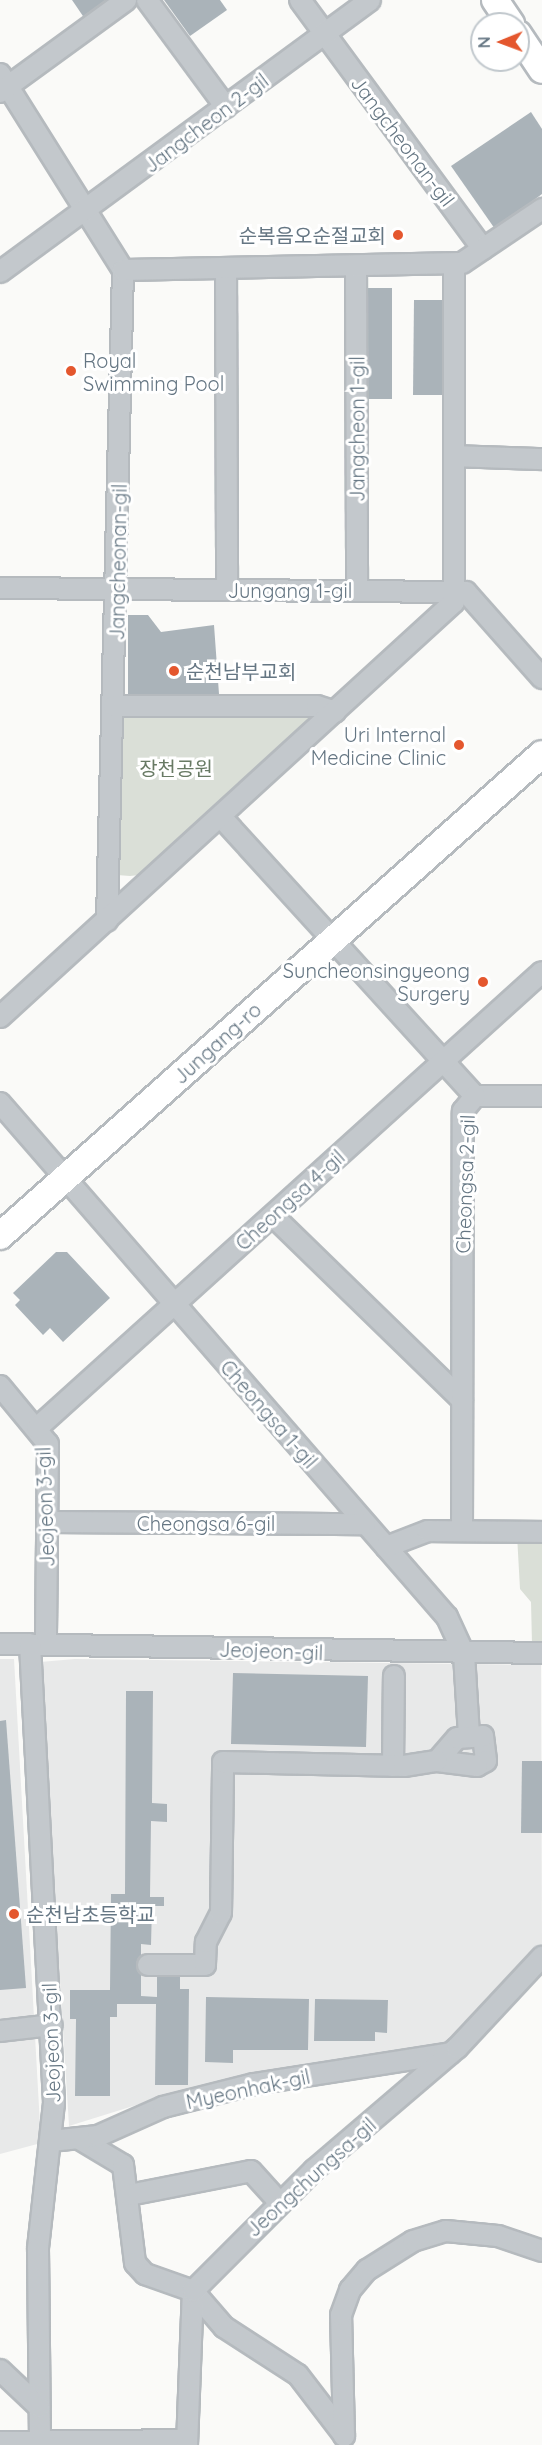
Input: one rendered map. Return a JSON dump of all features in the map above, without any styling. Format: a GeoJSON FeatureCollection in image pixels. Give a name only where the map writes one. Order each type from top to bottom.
{"type":"FeatureCollection","features":[{"type":"Feature","properties":{"kind":"main road"},"geometry":{"type":"LineString","coordinates":[[530,52],[542,70]]}},
{"type":"Feature","properties":{"kind":"main road","name":"Jungang-ro"},"geometry":{"type":"LineString","coordinates":[[0,1236],[542,754]]}},
{"type":"Feature","properties":{"kind":"street"},"geometry":{"type":"LineString","coordinates":[[126,0],[2,86],[123,270],[454,264],[483,249],[542,209]]}},
{"type":"Feature","properties":{"kind":"street"},"geometry":{"type":"LineString","coordinates":[[147,0],[226,107]]}},
{"type":"Feature","properties":{"kind":"street"},"geometry":{"type":"LineString","coordinates":[[300,0],[324,34]]}},
{"type":"Feature","properties":{"kind":"street","name":"Jangcheon 2-gil"},"geometry":{"type":"LineString","coordinates":[[0,272],[87,212],[370,0]]}},
{"type":"Feature","properties":{"kind":"street","name":"Jangcheonan-gil"},"geometry":{"type":"LineString","coordinates":[[324,34],[483,249]]}},
{"type":"Feature","properties":{"kind":"street"},"geometry":{"type":"LineString","coordinates":[[0,1017],[454,602],[454,264]]}},
{"type":"Feature","properties":{"kind":"street","name":"Jangcheon 1-gil"},"geometry":{"type":"LineString","coordinates":[[356,267],[357,591]]}},
{"type":"Feature","properties":{"kind":"street"},"geometry":{"type":"LineString","coordinates":[[226,268],[227,590]]}},
{"type":"Feature","properties":{"kind":"street","name":"Jangcheonan-gil"},"geometry":{"type":"LineString","coordinates":[[107,921],[118,588],[123,270]]}},
{"type":"Feature","properties":{"kind":"street"},"geometry":{"type":"LineString","coordinates":[[455,456],[542,459]]}},
{"type":"Feature","properties":{"kind":"street","name":"Jungang 1-gil"},"geometry":{"type":"LineString","coordinates":[[0,588],[454,591]]}},
{"type":"Feature","properties":{"kind":"street"},"geometry":{"type":"LineString","coordinates":[[454,591],[466,592],[542,678]]}},
{"type":"Feature","properties":{"kind":"street"},"geometry":{"type":"LineString","coordinates":[[114,706],[317,706],[335,712]]}},
{"type":"Feature","properties":{"kind":"street","name":"Cheongsa 2-gil"},"geometry":{"type":"LineString","coordinates":[[221,817],[442,1063],[475,1096],[463,1111],[462,1530]]}},
{"type":"Feature","properties":{"kind":"street","name":"Cheongsa 4-gil"},"geometry":{"type":"LineString","coordinates":[[37,1428],[542,972]]}},
{"type":"Feature","properties":{"kind":"street"},"geometry":{"type":"LineString","coordinates":[[475,1096],[542,1096]]}},
{"type":"Feature","properties":{"kind":"street","name":"Cheongsa 1-gil"},"geometry":{"type":"LineString","coordinates":[[0,1103],[447,1617],[464,1654]]}},
{"type":"Feature","properties":{"kind":"street"},"geometry":{"type":"LineString","coordinates":[[273,1216],[462,1400]]}},
{"type":"Feature","properties":{"kind":"street","name":"Jeojeon 3-gil"},"geometry":{"type":"LineString","coordinates":[[0,1386],[48,1444],[48,1522],[38,1644],[52,2025],[51,2141],[39,2214],[40,2443]]}},
{"type":"Feature","properties":{"kind":"street","name":"Cheongsa 6-gil"},"geometry":{"type":"LineString","coordinates":[[48,1522],[365,1524]]}},
{"type":"Feature","properties":{"kind":"street"},"geometry":{"type":"LineString","coordinates":[[386,1547],[428,1531],[542,1532]]}},
{"type":"Feature","properties":{"kind":"street","name":"Jeojeon-gil"},"geometry":{"type":"LineString","coordinates":[[0,1644],[464,1654],[542,1653]]}},
{"type":"Feature","properties":{"kind":"street"},"geometry":{"type":"LineString","coordinates":[[464,1654],[469,1735]]}},
{"type":"Feature","properties":{"kind":"street"},"geometry":{"type":"LineString","coordinates":[[393,1766],[394,1676]]}},
{"type":"Feature","properties":{"kind":"street"},"geometry":{"type":"LineString","coordinates":[[148,1965],[205,1965],[206,1942],[221,1913],[223,1762],[393,1766],[437,1761],[477,1766],[486,1761],[483,1736],[469,1735],[457,1738],[437,1761]]}},
{"type":"Feature","properties":{"kind":"street","name":"Jeongchungsa-gil"},"geometry":{"type":"LineString","coordinates":[[193,2291],[280,2203],[450,2054],[542,1957]]}},
{"type":"Feature","properties":{"kind":"street"},"geometry":{"type":"LineString","coordinates":[[0,2031],[52,2025]]}},
{"type":"Feature","properties":{"kind":"street","name":"Myeonhak-gil"},"geometry":{"type":"LineString","coordinates":[[51,2141],[81,2140],[163,2106],[254,2084],[450,2054]]}},
{"type":"Feature","properties":{"kind":"street"},"geometry":{"type":"LineString","coordinates":[[81,2140],[118,2158],[129,2195],[135,2263],[145,2274],[193,2291],[224,2326],[298,2374],[345,2440]]}},
{"type":"Feature","properties":{"kind":"street"},"geometry":{"type":"LineString","coordinates":[[129,2195],[250,2171],[280,2203]]}},
{"type":"Feature","properties":{"kind":"street"},"geometry":{"type":"LineString","coordinates":[[345,2440],[341,2315],[350,2290],[367,2270],[412,2241],[446,2231],[498,2236],[542,2251]]}},
{"type":"Feature","properties":{"kind":"street"},"geometry":{"type":"LineString","coordinates":[[0,2442],[187,2443],[193,2291]]}},
{"type":"Feature","properties":{"kind":"street"},"geometry":{"type":"LineString","coordinates":[[0,2370],[39,2407]]}},
{"type":"Feature","properties":{"kind":"shaded area","name":"순천남초등학교"},"geometry":{"type":"Polygon","coordinates":[[[0,1659],[14,1659],[41,2143],[0,2154],[0,1659]]]}},
{"type":"Feature","properties":{"kind":"shaded area"},"geometry":{"type":"Polygon","coordinates":[[[75,1659],[541,1665],[542,1944],[444,2045],[175,2093],[69,2126],[40,1662],[75,1659]]]}},
{"type":"Feature","properties":{"kind":"green space","name":"장천공원"},"geometry":{"type":"Polygon","coordinates":[[[118,710],[309,713],[312,717],[149,874],[130,876],[117,875],[118,710]]]}},
{"type":"Feature","properties":{"kind":"green space"},"geometry":{"type":"Polygon","coordinates":[[[517,1535],[542,1536],[542,1644],[532,1644],[531,1602],[520,1589],[517,1535]]]}},
{"type":"Feature","properties":{"kind":"building"},"geometry":{"type":"Polygon","coordinates":[[[72,0],[112,0],[85,19],[72,0]]]}},
{"type":"Feature","properties":{"kind":"building"},"geometry":{"type":"Polygon","coordinates":[[[164,0],[220,0],[227,10],[190,36],[164,0]]]}},
{"type":"Feature","properties":{"kind":"building"},"geometry":{"type":"Polygon","coordinates":[[[531,112],[542,129],[542,194],[495,229],[451,166],[531,112]]]}},
{"type":"Feature","properties":{"kind":"building"},"geometry":{"type":"Polygon","coordinates":[[[364,288],[392,288],[392,399],[364,399],[364,288]]]}},
{"type":"Feature","properties":{"kind":"building"},"geometry":{"type":"Polygon","coordinates":[[[414,300],[442,300],[442,395],[413,395],[414,300]]]}},
{"type":"Feature","properties":{"kind":"building","name":"순천남부교회"},"geometry":{"type":"Polygon","coordinates":[[[128,615],[148,615],[161,632],[214,625],[219,694],[128,694],[128,615]]]}},
{"type":"Feature","properties":{"kind":"building"},"geometry":{"type":"Polygon","coordinates":[[[56,1252],[67,1252],[110,1298],[63,1342],[50,1328],[43,1335],[15,1305],[20,1300],[13,1293],[56,1252]]]}},
{"type":"Feature","properties":{"kind":"building"},"geometry":{"type":"Polygon","coordinates":[[[233,1673],[368,1676],[366,1747],[231,1744],[233,1673]]]}},
{"type":"Feature","properties":{"kind":"building"},"geometry":{"type":"Polygon","coordinates":[[[126,1691],[153,1691],[152,1803],[167,1804],[167,1822],[151,1821],[150,1897],[164,1897],[164,1906],[152,1906],[151,1945],[141,1944],[141,1996],[157,1997],[157,1975],[180,1975],[180,1989],[189,1989],[188,2085],[155,2085],[156,2004],[117,2004],[117,2017],[110,2017],[110,2096],[75,2096],[76,2019],[70,2019],[70,1990],[110,1990],[111,1894],[125,1894],[126,1691]]]}},
{"type":"Feature","properties":{"kind":"building"},"geometry":{"type":"Polygon","coordinates":[[[6,1720],[26,1988],[0,1990],[0,1721],[6,1720]]]}},
{"type":"Feature","properties":{"kind":"building"},"geometry":{"type":"Polygon","coordinates":[[[522,1761],[542,1761],[542,1833],[521,1833],[522,1761]]]}},
{"type":"Feature","properties":{"kind":"building"},"geometry":{"type":"Polygon","coordinates":[[[206,1997],[309,1999],[308,2050],[233,2050],[233,2063],[205,2062],[206,1997]]]}},
{"type":"Feature","properties":{"kind":"building"},"geometry":{"type":"Polygon","coordinates":[[[315,1999],[388,2000],[387,2033],[375,2032],[375,2041],[314,2041],[315,1999]]]}},
{"type":"Feature","properties":{"kind":"place","name":"순복음오순절교회"},"geometry":{"type":"Point","coordinates":[398,235]}},
{"type":"Feature","properties":{"kind":"place","name":"Royal Swimming Pool"},"geometry":{"type":"Point","coordinates":[71,371]}},
{"type":"Feature","properties":{"kind":"place","name":"순천남부교회"},"geometry":{"type":"Point","coordinates":[174,671]}},
{"type":"Feature","properties":{"kind":"place","name":"Uri Internal Medicine Clinic"},"geometry":{"type":"Point","coordinates":[459,745]}},
{"type":"Feature","properties":{"kind":"place","name":"Suncheonsingyeong Surgery"},"geometry":{"type":"Point","coordinates":[483,982]}},
{"type":"Feature","properties":{"kind":"place","name":"순천남초등학교"},"geometry":{"type":"Point","coordinates":[14,1914]}}]}
